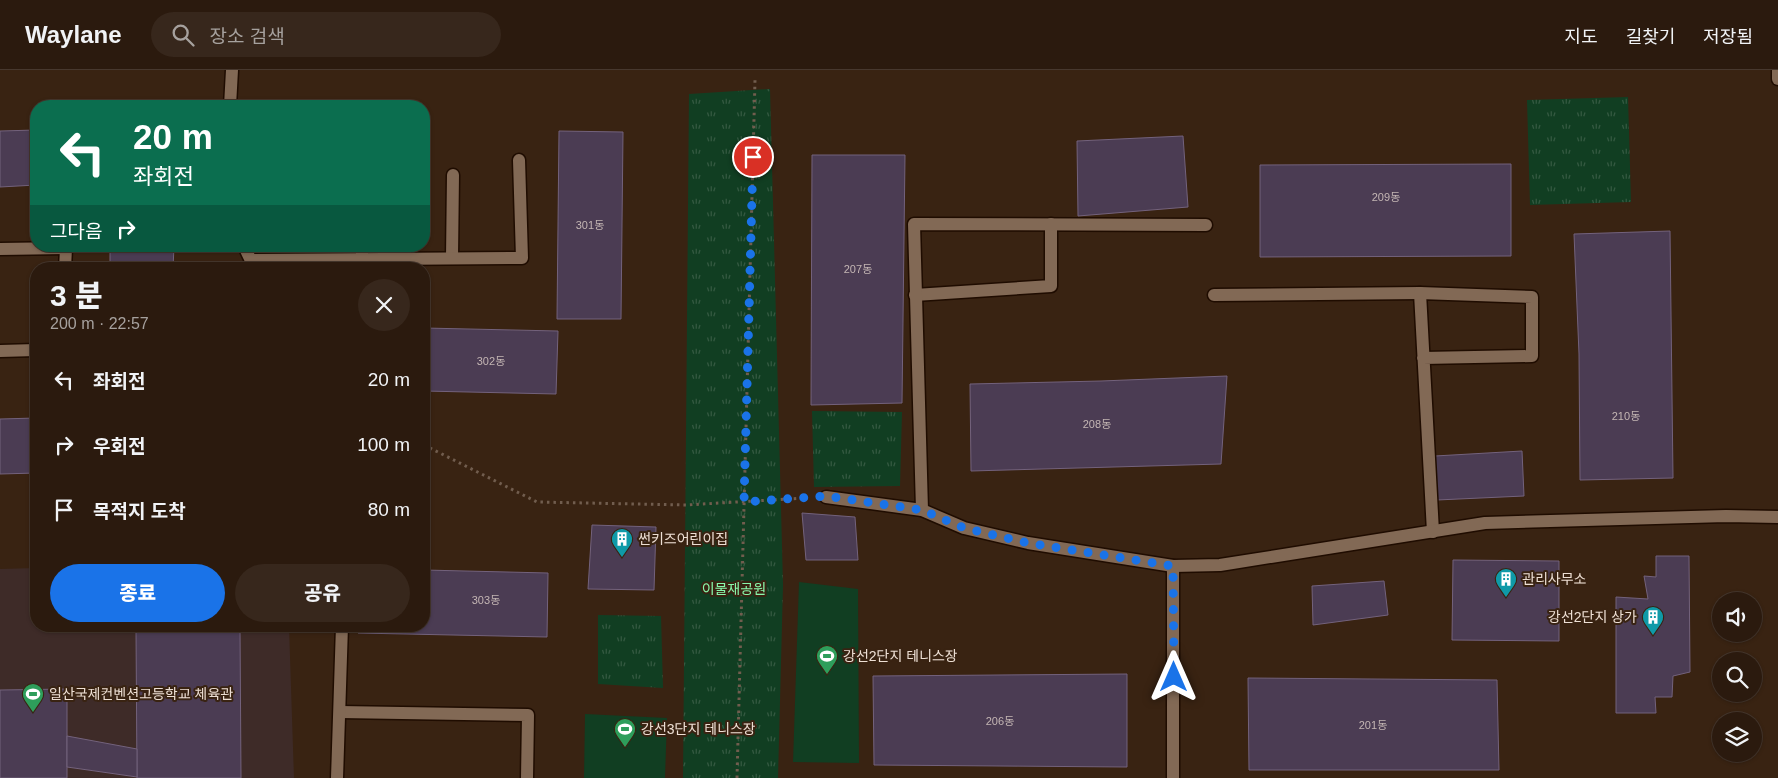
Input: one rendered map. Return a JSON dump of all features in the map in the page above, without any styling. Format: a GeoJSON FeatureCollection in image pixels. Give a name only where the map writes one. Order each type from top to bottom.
{"type":"FeatureCollection","features":[{"type":"Feature","properties":{"kind":"main road"},"geometry":{"type":"LineString","coordinates":[[229,100],[232,70]]}},
{"type":"Feature","properties":{"kind":"main road"},"geometry":{"type":"LineString","coordinates":[[1778,70],[1778,79]]}},
{"type":"Feature","properties":{"kind":"main road"},"geometry":{"type":"LineString","coordinates":[[318,262],[522,258],[519,160]]}},
{"type":"Feature","properties":{"kind":"main road"},"geometry":{"type":"LineString","coordinates":[[452,258],[453,175]]}},
{"type":"Feature","properties":{"kind":"main road"},"geometry":{"type":"LineString","coordinates":[[922,510],[914,224],[1206,225]]}},
{"type":"Feature","properties":{"kind":"main road"},"geometry":{"type":"LineString","coordinates":[[915,295],[1051,286],[1051,224]]}},
{"type":"Feature","properties":{"kind":"main road"},"geometry":{"type":"LineString","coordinates":[[0,249],[30,248]]}},
{"type":"Feature","properties":{"kind":"main road"},"geometry":{"type":"LineString","coordinates":[[362,252],[362,260]]}},
{"type":"Feature","properties":{"kind":"main road"},"geometry":{"type":"LineString","coordinates":[[1420,293],[1433,532]]}},
{"type":"Feature","properties":{"kind":"main road"},"geometry":{"type":"LineString","coordinates":[[1214,295],[1420,293],[1532,297],[1532,356],[1423,358]]}},
{"type":"Feature","properties":{"kind":"main road"},"geometry":{"type":"LineString","coordinates":[[0,351],[30,350]]}},
{"type":"Feature","properties":{"kind":"main road"},"geometry":{"type":"LineString","coordinates":[[826,496],[922,510],[964,528],[1028,543],[1173,566],[1220,565],[1485,523],[1712,516],[1778,517]]}},
{"type":"Feature","properties":{"kind":"main road"},"geometry":{"type":"LineString","coordinates":[[1173,566],[1173,778]]}},
{"type":"Feature","properties":{"kind":"main road"},"geometry":{"type":"LineString","coordinates":[[337,778],[342,632]]}},
{"type":"Feature","properties":{"kind":"main road"},"geometry":{"type":"LineString","coordinates":[[340,712],[528,715],[527,778]]}},
{"type":"Feature","properties":{"kind":"path"},"geometry":{"type":"LineString","coordinates":[[737,778],[755,80]]}},
{"type":"Feature","properties":{"kind":"path"},"geometry":{"type":"LineString","coordinates":[[430,448],[537,502],[686,505],[826,496]]}},
{"type":"Feature","properties":{"kind":"shaded area"},"geometry":{"type":"Polygon","coordinates":[[[30,568],[30,632],[289,632],[294,778],[0,778],[0,569],[30,568]]]}},
{"type":"Feature","properties":{"kind":"green space","name":"이물재공원"},"geometry":{"type":"Polygon","coordinates":[[[770,89],[783,585],[778,778],[683,778],[689,94],[770,89]]]}},
{"type":"Feature","properties":{"kind":"green space"},"geometry":{"type":"Polygon","coordinates":[[[1628,97],[1631,202],[1530,205],[1527,100],[1628,97]]]}},
{"type":"Feature","properties":{"kind":"green space"},"geometry":{"type":"Polygon","coordinates":[[[812,411],[902,412],[900,486],[814,487],[812,411]]]}},
{"type":"Feature","properties":{"kind":"green space","name":"강선2단지 테니스장"},"geometry":{"type":"Polygon","coordinates":[[[799,582],[858,589],[859,763],[793,762],[799,582]]]}},
{"type":"Feature","properties":{"kind":"green space"},"geometry":{"type":"Polygon","coordinates":[[[598,615],[661,616],[663,688],[598,684],[598,615]]]}},
{"type":"Feature","properties":{"kind":"green space","name":"강선3단지 테니스장"},"geometry":{"type":"Polygon","coordinates":[[[585,714],[667,718],[665,778],[584,778],[585,714]]]}},
{"type":"Feature","properties":{"kind":"building"},"geometry":{"type":"Polygon","coordinates":[[[30,130],[30,185],[0,187],[0,131],[30,130]]]}},
{"type":"Feature","properties":{"kind":"building"},"geometry":{"type":"Polygon","coordinates":[[[559,131],[623,132],[621,319],[557,319],[559,131]]]}},
{"type":"Feature","properties":{"kind":"building"},"geometry":{"type":"Polygon","coordinates":[[[1183,136],[1188,207],[1078,216],[1077,141],[1183,136]]]}},
{"type":"Feature","properties":{"kind":"building"},"geometry":{"type":"Polygon","coordinates":[[[812,155],[905,155],[902,403],[811,405],[812,155]]]}},
{"type":"Feature","properties":{"kind":"building"},"geometry":{"type":"Polygon","coordinates":[[[1511,164],[1511,256],[1260,257],[1260,165],[1511,164]]]}},
{"type":"Feature","properties":{"kind":"building"},"geometry":{"type":"Polygon","coordinates":[[[1670,231],[1673,478],[1580,480],[1579,354],[1574,234],[1670,231]]]}},
{"type":"Feature","properties":{"kind":"building"},"geometry":{"type":"Polygon","coordinates":[[[110,252],[174,252],[173,262],[110,262],[110,252]]]}},
{"type":"Feature","properties":{"kind":"building"},"geometry":{"type":"Polygon","coordinates":[[[430,328],[558,331],[556,394],[430,391],[430,328]]]}},
{"type":"Feature","properties":{"kind":"building"},"geometry":{"type":"Polygon","coordinates":[[[1227,376],[1221,464],[971,471],[970,384],[1227,376]]]}},
{"type":"Feature","properties":{"kind":"building"},"geometry":{"type":"Polygon","coordinates":[[[30,418],[30,473],[0,474],[0,419],[30,418]]]}},
{"type":"Feature","properties":{"kind":"building"},"geometry":{"type":"Polygon","coordinates":[[[1522,451],[1524,496],[1437,500],[1435,456],[1522,451]]]}},
{"type":"Feature","properties":{"kind":"building"},"geometry":{"type":"Polygon","coordinates":[[[802,513],[855,517],[858,560],[806,560],[802,513]]]}},
{"type":"Feature","properties":{"kind":"building","name":"썬키즈어린이집"},"geometry":{"type":"Polygon","coordinates":[[[592,525],[656,527],[654,590],[588,589],[592,525]]]}},
{"type":"Feature","properties":{"kind":"building","name":"강선2단지 상가"},"geometry":{"type":"Polygon","coordinates":[[[1656,556],[1689,556],[1690,672],[1673,676],[1672,697],[1655,697],[1656,713],[1616,713],[1616,597],[1648,599],[1644,576],[1656,577],[1656,556]]]}},
{"type":"Feature","properties":{"kind":"building","name":"관리사무소"},"geometry":{"type":"Polygon","coordinates":[[[1453,560],[1559,561],[1559,641],[1452,640],[1453,560]]]}},
{"type":"Feature","properties":{"kind":"building"},"geometry":{"type":"Polygon","coordinates":[[[430,570],[548,573],[547,637],[358,633],[430,632],[430,570]]]}},
{"type":"Feature","properties":{"kind":"building"},"geometry":{"type":"Polygon","coordinates":[[[1384,581],[1388,615],[1313,625],[1312,586],[1384,581]]]}},
{"type":"Feature","properties":{"kind":"building"},"geometry":{"type":"Polygon","coordinates":[[[136,632],[240,632],[241,778],[137,778],[136,632]]]}},
{"type":"Feature","properties":{"kind":"building"},"geometry":{"type":"Polygon","coordinates":[[[1127,674],[1127,767],[874,765],[873,676],[1127,674]]]}},
{"type":"Feature","properties":{"kind":"building"},"geometry":{"type":"Polygon","coordinates":[[[1248,678],[1497,680],[1499,770],[1249,770],[1248,678]]]}},
{"type":"Feature","properties":{"kind":"building","name":"일산국제컨벤션고등학교 체육관"},"geometry":{"type":"Polygon","coordinates":[[[67,689],[67,778],[0,778],[0,690],[67,689]]]}},
{"type":"Feature","properties":{"kind":"building"},"geometry":{"type":"Polygon","coordinates":[[[67,736],[137,749],[137,777],[67,767],[67,736]]]}},
{"type":"Feature","properties":{"kind":"place","name":"썬키즈어린이집"},"geometry":{"type":"Point","coordinates":[622,558]}},
{"type":"Feature","properties":{"kind":"place","name":"관리사무소"},"geometry":{"type":"Point","coordinates":[1506,598]}},
{"type":"Feature","properties":{"kind":"place","name":"강선2단지 상가"},"geometry":{"type":"Point","coordinates":[1653,636]}},
{"type":"Feature","properties":{"kind":"place","name":"강선2단지 테니스장"},"geometry":{"type":"Point","coordinates":[827,675]}},
{"type":"Feature","properties":{"kind":"place","name":"일산국제컨벤션고등학교 체육관"},"geometry":{"type":"Point","coordinates":[33,713]}},
{"type":"Feature","properties":{"kind":"place","name":"강선3단지 테니스장"},"geometry":{"type":"Point","coordinates":[625,748]}},
{"type":"Feature","properties":{"kind":"route"},"geometry":{"type":"LineString","coordinates":[[753,157],[744,502],[826,496],[922,510],[964,528],[1028,543],[1173,566],[1174,677]]}}]}
